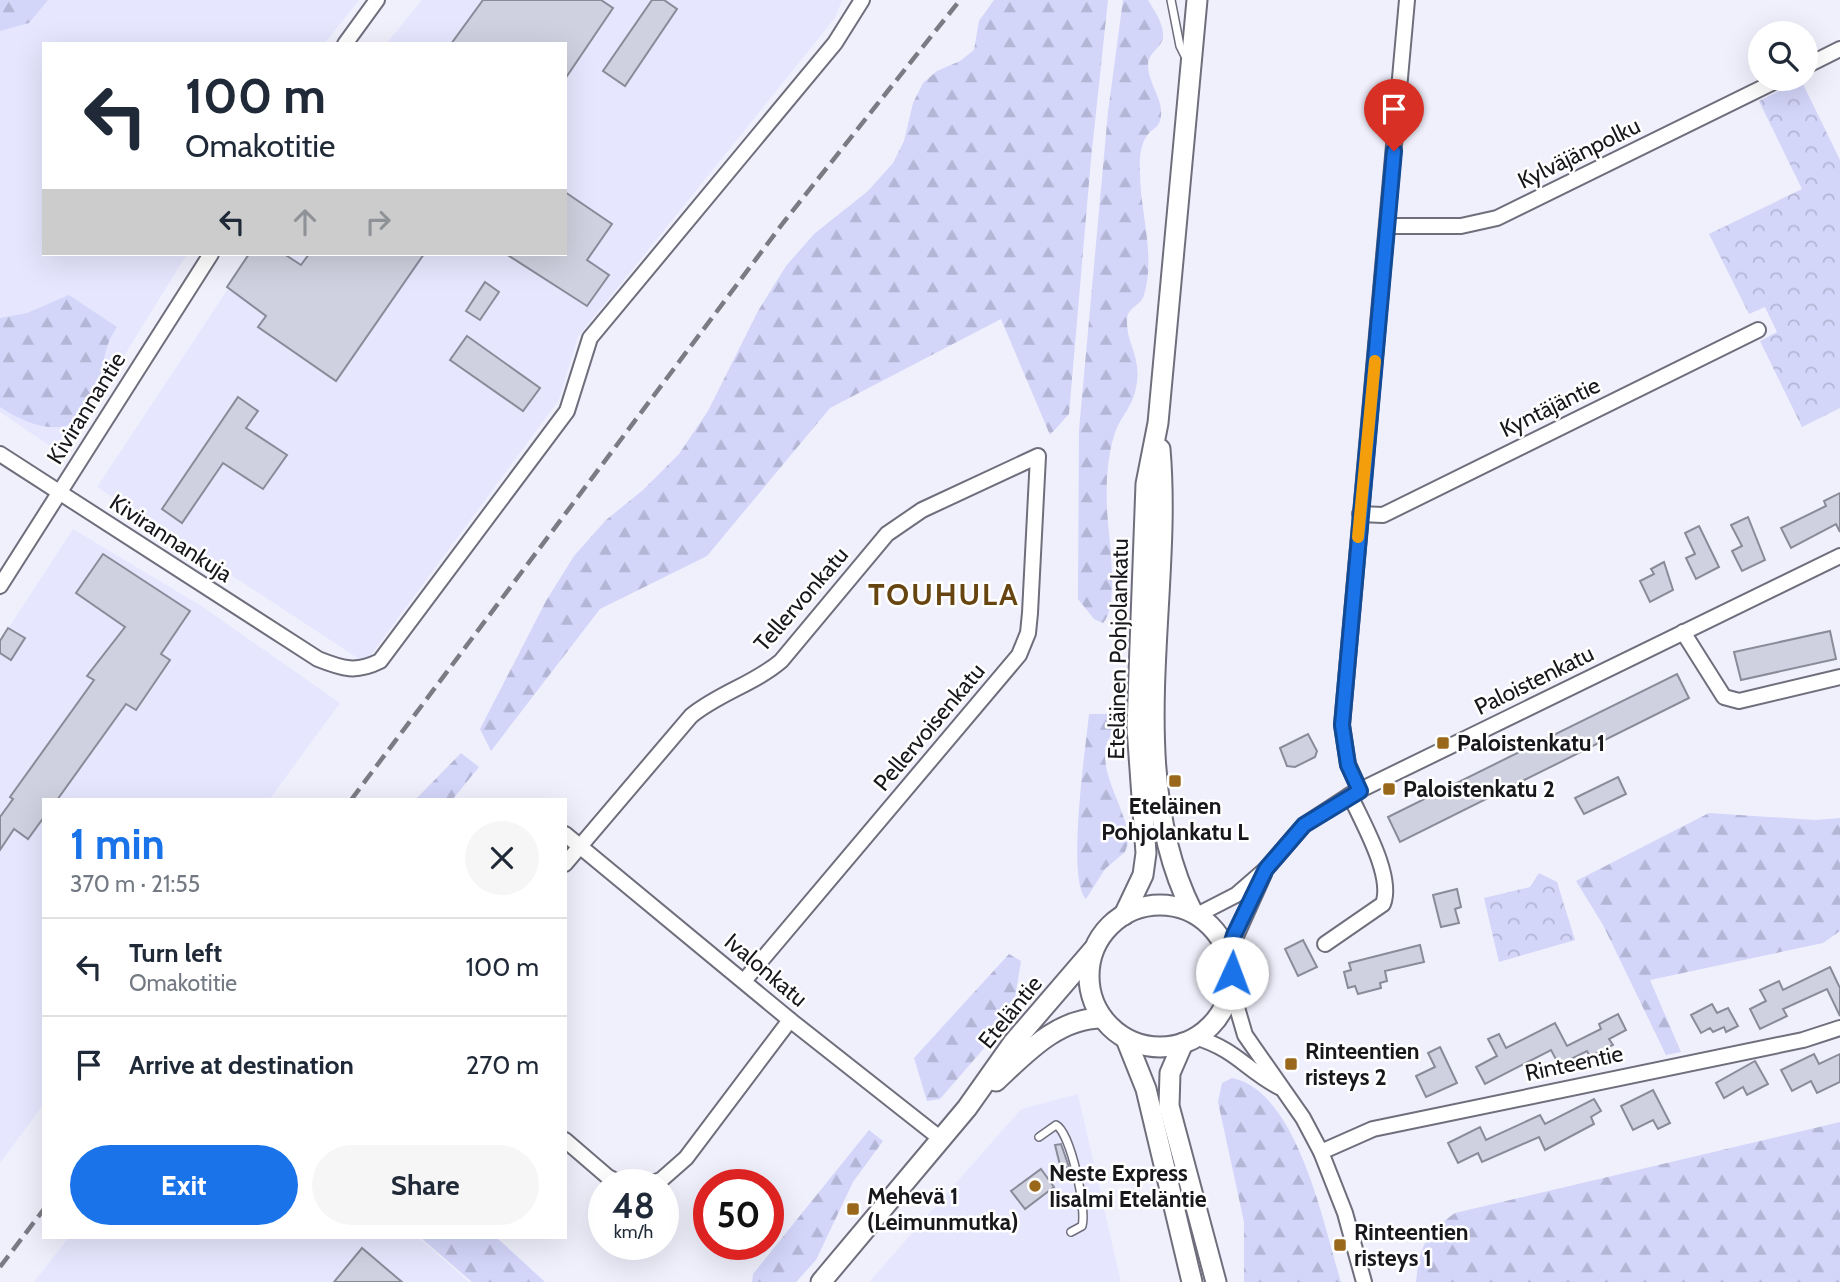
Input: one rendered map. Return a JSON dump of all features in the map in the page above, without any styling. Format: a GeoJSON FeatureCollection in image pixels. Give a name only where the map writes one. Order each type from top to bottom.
{"type":"FeatureCollection","features":[{"type":"Feature","properties":{"kind":"main road","name":"Eteläinen Pohjolankatu"},"geometry":{"type":"LineString","coordinates":[[1124,915],[1143,874],[1146,853],[1138,727],[1146,484],[1158,423],[1196,0]]}},
{"type":"Feature","properties":{"kind":"main road","name":"Eteläinen Pohjolankatu"},"geometry":{"type":"LineString","coordinates":[[1158,423],[1163,484],[1155,676],[1156,751],[1166,843],[1174,871],[1195,913]]}},
{"type":"Feature","properties":{"kind":"main road"},"geometry":{"type":"LineString","coordinates":[[1189,1040],[1153,1046],[1126,1039],[1102,1018],[1091,987],[1089,969],[1094,949],[1107,928],[1124,915],[1160,905],[1195,913],[1220,937],[1228,954],[1231,987],[1221,1014],[1189,1040],[1170,1073],[1168,1106],[1216,1282]]}},
{"type":"Feature","properties":{"kind":"main road","name":"Eteläntie"},"geometry":{"type":"LineString","coordinates":[[821,1282],[967,1108],[1013,1043],[1094,949]]}},
{"type":"Feature","properties":{"kind":"main road","name":"Eteläntie"},"geometry":{"type":"LineString","coordinates":[[967,1108],[1053,1033],[1072,1022],[1102,1018]]}},
{"type":"Feature","properties":{"kind":"main road"},"geometry":{"type":"LineString","coordinates":[[1126,1039],[1146,1089],[1192,1282]]}},
{"type":"Feature","properties":{"kind":"street"},"geometry":{"type":"LineString","coordinates":[[346,42],[377,0]]}},
{"type":"Feature","properties":{"kind":"street","name":"Kivirannankuja"},"geometry":{"type":"LineString","coordinates":[[0,454],[318,659],[347,670],[364,669],[380,661],[567,411],[590,338],[835,43],[862,0]]}},
{"type":"Feature","properties":{"kind":"street"},"geometry":{"type":"LineString","coordinates":[[1325,944],[1383,904],[1387,894],[1386,878],[1355,793],[1342,725],[1407,0]]}},
{"type":"Feature","properties":{"kind":"street"},"geometry":{"type":"LineString","coordinates":[[1818,60],[1840,49]]}},
{"type":"Feature","properties":{"kind":"street","name":"Kylväjänpolku"},"geometry":{"type":"LineString","coordinates":[[1388,226],[1461,226],[1497,218],[1756,91]]}},
{"type":"Feature","properties":{"kind":"street","name":"Kivirannantie"},"geometry":{"type":"LineString","coordinates":[[0,586],[210,256]]}},
{"type":"Feature","properties":{"kind":"street","name":"Kyntäjäntie"},"geometry":{"type":"LineString","coordinates":[[1360,514],[1383,515],[1758,330]]}},
{"type":"Feature","properties":{"kind":"street","name":"Tellervonkatu"},"geometry":{"type":"LineString","coordinates":[[567,862],[691,716],[706,703],[764,676],[781,661],[887,534],[922,510],[1038,456]]}},
{"type":"Feature","properties":{"kind":"street","name":"Pellervoisenkatu"},"geometry":{"type":"LineString","coordinates":[[744,981],[1019,655],[1028,633],[1030,613],[1038,456]]}},
{"type":"Feature","properties":{"kind":"street","name":"Paloistenkatu"},"geometry":{"type":"LineString","coordinates":[[1195,913],[1224,904],[1266,869],[1304,825],[1355,793],[1840,556]]}},
{"type":"Feature","properties":{"kind":"street"},"geometry":{"type":"LineString","coordinates":[[1684,632],[1716,687],[1731,699],[1739,701],[1840,677]]}},
{"type":"Feature","properties":{"kind":"street","name":"Ivalonkatu"},"geometry":{"type":"LineString","coordinates":[[567,836],[790,1020],[941,1139]]}},
{"type":"Feature","properties":{"kind":"street","name":"Paloistenkatu"},"geometry":{"type":"LineString","coordinates":[[1228,954],[1266,869]]}},
{"type":"Feature","properties":{"kind":"street"},"geometry":{"type":"LineString","coordinates":[[1231,987],[1245,1035],[1303,1118],[1321,1152],[1345,1213],[1364,1282]]}},
{"type":"Feature","properties":{"kind":"street"},"geometry":{"type":"LineString","coordinates":[[674,1169],[686,1158],[790,1020]]}},
{"type":"Feature","properties":{"kind":"street","name":"Rinteentie"},"geometry":{"type":"LineString","coordinates":[[1321,1152],[1373,1129],[1803,1040],[1840,1028]]}},
{"type":"Feature","properties":{"kind":"street"},"geometry":{"type":"LineString","coordinates":[[1189,1040],[1231,1051],[1262,1078],[1280,1087]]}},
{"type":"Feature","properties":{"kind":"street"},"geometry":{"type":"LineString","coordinates":[[567,1142],[599,1169]]}},
{"type":"Feature","properties":{"kind":"lane","name":"Eteläinen Pohjolankatu"},"geometry":{"type":"LineString","coordinates":[[1171,0],[1180,46],[1191,69]]}},
{"type":"Feature","properties":{"kind":"lane"},"geometry":{"type":"LineString","coordinates":[[1039,1137],[1056,1125],[1067,1137],[1085,1213],[1082,1226],[1072,1232]]}},
{"type":"Feature","properties":{"kind":"shaded area"},"geometry":{"type":"Polygon","coordinates":[[[0,0],[359,0],[326,42],[42,42],[42,256],[186,256],[63,455],[0,412],[0,0]]]}},
{"type":"Feature","properties":{"kind":"shaded area"},"geometry":{"type":"Polygon","coordinates":[[[422,0],[842,0],[835,18],[578,337],[559,400],[365,663],[97,487],[250,256],[567,256],[567,42],[388,42],[422,0]]]}},
{"type":"Feature","properties":{"kind":"shaded area"},"geometry":{"type":"Polygon","coordinates":[[[73,529],[203,607],[340,703],[270,798],[42,798],[42,1107],[0,1163],[0,641],[73,529]]]}},
{"type":"Feature","properties":{"kind":"shaded area"},"geometry":{"type":"Polygon","coordinates":[[[1078,1094],[1121,1282],[869,1282],[1021,1109],[1078,1094]]]}},
{"type":"Feature","properties":{"kind":"shaded area"},"geometry":{"type":"Polygon","coordinates":[[[67,1239],[420,1239],[469,1282],[34,1282],[67,1239]]]}},
{"type":"Feature","properties":{"kind":"green space"},"geometry":{"type":"Polygon","coordinates":[[[0,0],[48,0],[29,23],[0,31],[0,0]]]}},
{"type":"Feature","properties":{"kind":"green space"},"geometry":{"type":"Polygon","coordinates":[[[994,0],[1108,0],[1069,414],[1050,435],[1001,319],[830,408],[707,556],[600,609],[491,751],[480,729],[546,601],[574,556],[606,520],[643,490],[679,454],[708,411],[758,311],[786,266],[814,234],[868,191],[893,163],[904,141],[913,103],[923,83],[937,71],[960,61],[974,50],[979,21],[994,0]]]}},
{"type":"Feature","properties":{"kind":"green space"},"geometry":{"type":"Polygon","coordinates":[[[1123,0],[1148,0],[1161,24],[1163,38],[1148,65],[1161,114],[1159,123],[1144,142],[1140,157],[1148,250],[1147,280],[1142,299],[1132,309],[1127,320],[1137,370],[1135,392],[1116,430],[1109,459],[1107,498],[1112,586],[1108,614],[1103,623],[1094,619],[1078,599],[1079,430],[1108,112],[1123,0]]]}},
{"type":"Feature","properties":{"kind":"green space"},"geometry":{"type":"Polygon","coordinates":[[[1779,91],[1806,91],[1840,160],[1840,408],[1802,427],[1760,341],[1777,332],[1765,307],[1749,314],[1709,234],[1802,189],[1759,101],[1779,91]]]}},
{"type":"Feature","properties":{"kind":"green space"},"geometry":{"type":"Polygon","coordinates":[[[69,295],[117,327],[107,347],[92,403],[83,416],[72,424],[59,427],[30,423],[0,407],[0,318],[27,313],[69,295]]]}},
{"type":"Feature","properties":{"kind":"green space"},"geometry":{"type":"Polygon","coordinates":[[[1089,714],[1116,714],[1116,724],[1105,748],[1106,765],[1129,840],[1125,852],[1105,869],[1086,899],[1080,887],[1077,840],[1089,714]]]}},
{"type":"Feature","properties":{"kind":"green space"},"geometry":{"type":"Polygon","coordinates":[[[461,753],[479,767],[454,798],[417,798],[461,753]]]}},
{"type":"Feature","properties":{"kind":"green space"},"geometry":{"type":"Polygon","coordinates":[[[1709,813],[1816,820],[1840,818],[1840,931],[1823,943],[1650,980],[1681,1052],[1666,1055],[1603,925],[1576,881],[1709,813]]]}},
{"type":"Feature","properties":{"kind":"green space"},"geometry":{"type":"Polygon","coordinates":[[[1539,873],[1557,882],[1575,940],[1499,962],[1484,898],[1530,887],[1539,873]]]}},
{"type":"Feature","properties":{"kind":"green space"},"geometry":{"type":"Polygon","coordinates":[[[1009,954],[1021,961],[1012,1016],[940,1099],[927,1101],[914,1058],[1009,954]]]}},
{"type":"Feature","properties":{"kind":"green space"},"geometry":{"type":"Polygon","coordinates":[[[1232,1078],[1255,1088],[1274,1108],[1291,1134],[1305,1164],[1341,1282],[1244,1282],[1244,1222],[1218,1102],[1222,1083],[1232,1078]]]}},
{"type":"Feature","properties":{"kind":"green space"},"geometry":{"type":"Polygon","coordinates":[[[1840,1122],[1840,1282],[1416,1282],[1426,1242],[1437,1228],[1455,1213],[1840,1122]]]}},
{"type":"Feature","properties":{"kind":"green space"},"geometry":{"type":"Polygon","coordinates":[[[869,1130],[883,1141],[853,1182],[816,1260],[796,1282],[752,1282],[753,1274],[764,1260],[784,1260],[784,1236],[869,1130]]]}},
{"type":"Feature","properties":{"kind":"green space"},"geometry":{"type":"Polygon","coordinates":[[[422,1239],[498,1239],[545,1282],[472,1282],[422,1239]]]}},
{"type":"Feature","properties":{"kind":"building"},"geometry":{"type":"Polygon","coordinates":[[[483,0],[601,0],[613,8],[567,76],[567,42],[452,42],[483,0]]]}},
{"type":"Feature","properties":{"kind":"building"},"geometry":{"type":"Polygon","coordinates":[[[652,0],[664,0],[677,9],[625,86],[603,71],[652,0]]]}},
{"type":"Feature","properties":{"kind":"building"},"geometry":{"type":"Polygon","coordinates":[[[567,193],[612,224],[587,260],[609,275],[587,306],[509,256],[567,256],[567,193]]]}},
{"type":"Feature","properties":{"kind":"building"},"geometry":{"type":"Polygon","coordinates":[[[248,256],[287,256],[301,265],[308,256],[423,256],[336,381],[258,327],[266,316],[227,287],[248,256]]]}},
{"type":"Feature","properties":{"kind":"building"},"geometry":{"type":"Polygon","coordinates":[[[485,282],[499,292],[480,320],[466,311],[485,282]]]}},
{"type":"Feature","properties":{"kind":"building"},"geometry":{"type":"Polygon","coordinates":[[[467,336],[540,388],[523,411],[450,360],[467,336]]]}},
{"type":"Feature","properties":{"kind":"building"},"geometry":{"type":"Polygon","coordinates":[[[238,397],[258,411],[246,428],[287,455],[263,489],[223,463],[182,523],[162,509],[238,397]]]}},
{"type":"Feature","properties":{"kind":"building"},"geometry":{"type":"Polygon","coordinates":[[[1840,493],[1840,532],[1836,524],[1791,548],[1781,528],[1826,506],[1824,501],[1840,493]]]}},
{"type":"Feature","properties":{"kind":"building"},"geometry":{"type":"Polygon","coordinates":[[[1748,517],[1765,560],[1742,571],[1732,551],[1742,546],[1731,525],[1748,517]]]}},
{"type":"Feature","properties":{"kind":"building"},"geometry":{"type":"Polygon","coordinates":[[[1699,526],[1719,567],[1696,579],[1686,558],[1695,554],[1685,533],[1699,526]]]}},
{"type":"Feature","properties":{"kind":"building"},"geometry":{"type":"Polygon","coordinates":[[[103,554],[190,611],[161,654],[170,660],[136,710],[126,704],[58,798],[42,798],[42,820],[28,839],[14,829],[0,850],[0,817],[13,799],[10,797],[94,680],[87,676],[125,627],[76,593],[103,554]]]}},
{"type":"Feature","properties":{"kind":"building"},"geometry":{"type":"Polygon","coordinates":[[[1664,562],[1673,590],[1650,602],[1640,581],[1654,574],[1651,569],[1664,562]]]}},
{"type":"Feature","properties":{"kind":"building"},"geometry":{"type":"Polygon","coordinates":[[[8,628],[25,638],[11,660],[0,653],[0,641],[8,628]]]}},
{"type":"Feature","properties":{"kind":"building"},"geometry":{"type":"Polygon","coordinates":[[[1830,631],[1836,659],[1741,680],[1734,652],[1830,631]]]}},
{"type":"Feature","properties":{"kind":"building"},"geometry":{"type":"Polygon","coordinates":[[[1677,674],[1689,698],[1400,842],[1388,817],[1677,674]]]}},
{"type":"Feature","properties":{"kind":"building"},"geometry":{"type":"Polygon","coordinates":[[[1308,734],[1317,751],[1315,757],[1295,767],[1287,766],[1280,748],[1308,734]]]}},
{"type":"Feature","properties":{"kind":"building"},"geometry":{"type":"Polygon","coordinates":[[[1618,777],[1626,794],[1584,814],[1575,798],[1618,777]]]}},
{"type":"Feature","properties":{"kind":"building"},"geometry":{"type":"Polygon","coordinates":[[[1457,889],[1461,907],[1455,909],[1459,923],[1441,927],[1433,895],[1457,889]]]}},
{"type":"Feature","properties":{"kind":"building"},"geometry":{"type":"Polygon","coordinates":[[[1303,940],[1317,967],[1298,976],[1285,949],[1303,940]]]}},
{"type":"Feature","properties":{"kind":"building"},"geometry":{"type":"Polygon","coordinates":[[[1420,945],[1424,962],[1385,971],[1387,981],[1380,983],[1381,988],[1358,994],[1355,986],[1348,988],[1344,972],[1351,970],[1349,963],[1420,945]]]}},
{"type":"Feature","properties":{"kind":"building"},"geometry":{"type":"Polygon","coordinates":[[[1830,967],[1840,988],[1840,1016],[1827,989],[1783,1009],[1787,1016],[1760,1029],[1750,1009],[1766,1001],[1760,990],[1779,981],[1783,990],[1830,967]]]}},
{"type":"Feature","properties":{"kind":"building"},"geometry":{"type":"Polygon","coordinates":[[[1712,1004],[1717,1013],[1728,1008],[1738,1026],[1726,1032],[1724,1027],[1713,1032],[1710,1028],[1701,1033],[1691,1015],[1712,1004]]]}},
{"type":"Feature","properties":{"kind":"building"},"geometry":{"type":"Polygon","coordinates":[[[1618,1014],[1626,1030],[1609,1039],[1613,1045],[1590,1057],[1587,1051],[1559,1065],[1551,1050],[1485,1084],[1476,1067],[1497,1056],[1488,1039],[1499,1034],[1506,1048],[1555,1023],[1567,1046],[1601,1029],[1599,1024],[1618,1014]]]}},
{"type":"Feature","properties":{"kind":"building"},"geometry":{"type":"Polygon","coordinates":[[[1440,1047],[1457,1083],[1426,1097],[1416,1076],[1435,1067],[1428,1053],[1440,1047]]]}},
{"type":"Feature","properties":{"kind":"building"},"geometry":{"type":"Polygon","coordinates":[[[1814,1054],[1819,1064],[1840,1054],[1840,1082],[1817,1093],[1811,1081],[1792,1091],[1781,1070],[1814,1054]]]}},
{"type":"Feature","properties":{"kind":"building"},"geometry":{"type":"Polygon","coordinates":[[[1755,1061],[1768,1084],[1747,1095],[1743,1087],[1724,1098],[1716,1083],[1755,1061]]]}},
{"type":"Feature","properties":{"kind":"building"},"geometry":{"type":"Polygon","coordinates":[[[1653,1090],[1670,1123],[1658,1129],[1653,1120],[1633,1130],[1621,1106],[1653,1090]]]}},
{"type":"Feature","properties":{"kind":"building"},"geometry":{"type":"Polygon","coordinates":[[[1594,1099],[1601,1111],[1591,1117],[1594,1124],[1545,1150],[1539,1137],[1482,1162],[1478,1153],[1458,1163],[1448,1143],[1480,1127],[1486,1140],[1540,1115],[1545,1124],[1594,1099]]]}},
{"type":"Feature","properties":{"kind":"building"},"geometry":{"type":"Polygon","coordinates":[[[1061,1144],[1069,1167],[1061,1169],[1055,1145],[1061,1144]]]}},
{"type":"Feature","properties":{"kind":"building"},"geometry":{"type":"Polygon","coordinates":[[[1041,1169],[1054,1187],[1025,1209],[1011,1191],[1041,1169]]]}},
{"type":"Feature","properties":{"kind":"building"},"geometry":{"type":"Polygon","coordinates":[[[362,1248],[402,1282],[334,1282],[362,1248]]]}},
{"type":"Feature","properties":{"kind":"railway"},"geometry":{"type":"LineString","coordinates":[[352,798],[783,223],[960,0]]}},
{"type":"Feature","properties":{"kind":"railway"},"geometry":{"type":"LineString","coordinates":[[0,1267],[42,1212]]}},
{"type":"Feature","properties":{"kind":"slow traffic"},"geometry":{"type":"LineString","coordinates":[[1358,537],[1375,361]]}},
{"type":"Feature","properties":{"kind":"place","name":"Paloistenkatu 1"},"geometry":{"type":"Point","coordinates":[1443,743]}},
{"type":"Feature","properties":{"kind":"place","name":"Eteläinen Pohjolankatu L"},"geometry":{"type":"Point","coordinates":[1175,781]}},
{"type":"Feature","properties":{"kind":"place","name":"Paloistenkatu 2"},"geometry":{"type":"Point","coordinates":[1389,789]}},
{"type":"Feature","properties":{"kind":"place","name":"Rinteentien risteys 2"},"geometry":{"type":"Point","coordinates":[1291,1064]}},
{"type":"Feature","properties":{"kind":"place","name":"Neste Express Iisalmi Eteläntie"},"geometry":{"type":"Point","coordinates":[1035,1186]}},
{"type":"Feature","properties":{"kind":"place","name":"Mehevä 1 (Leimunmutka)"},"geometry":{"type":"Point","coordinates":[853,1209]}},
{"type":"Feature","properties":{"kind":"place","name":"Rinteentien risteys 1"},"geometry":{"type":"Point","coordinates":[1340,1245]}},
{"type":"Feature","properties":{"kind":"district","name":"TOUHULA"},"geometry":{"type":"Point","coordinates":[944,594]}},
{"type":"Feature","properties":{"kind":"route"},"geometry":{"type":"LineString","coordinates":[[1232,973],[1228,954],[1234,935],[1266,869],[1304,825],[1326,809],[1360,791],[1343,747],[1342,725],[1394,151]]}}]}
